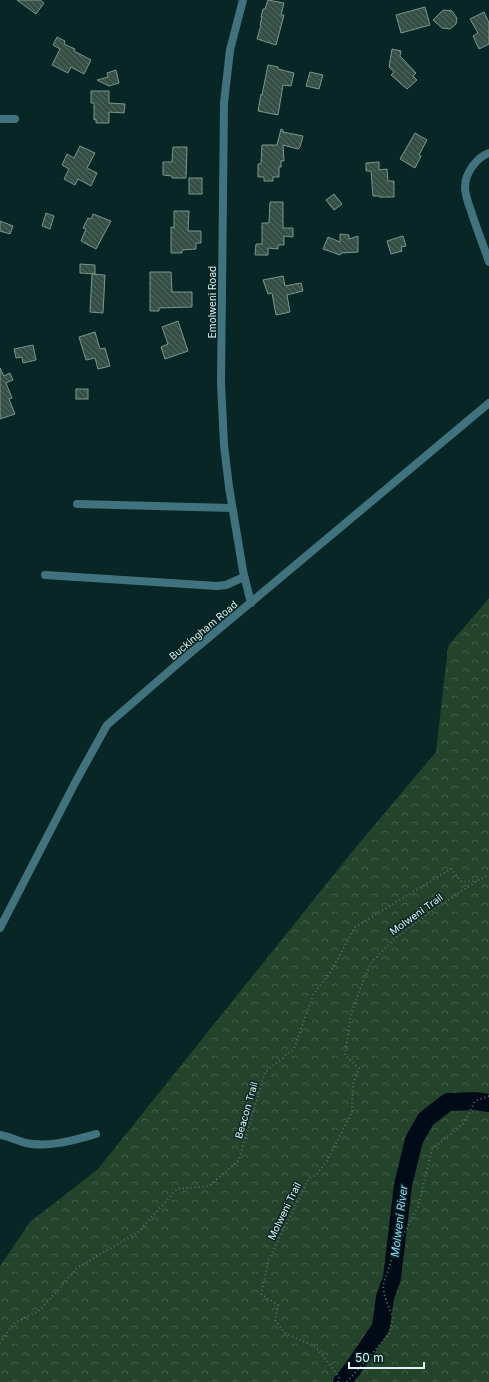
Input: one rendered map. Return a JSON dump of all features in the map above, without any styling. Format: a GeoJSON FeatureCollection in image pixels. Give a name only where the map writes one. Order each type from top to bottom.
{"type":"FeatureCollection","features":[{"type":"Feature","properties":{"kind":"street","name":"Emolweni Road"},"geometry":{"type":"LineString","coordinates":[[242,0],[230,50],[225,88],[221,383],[224,445],[232,508],[244,577],[251,604]]}},
{"type":"Feature","properties":{"kind":"street"},"geometry":{"type":"LineString","coordinates":[[0,119],[15,119]]}},
{"type":"Feature","properties":{"kind":"street"},"geometry":{"type":"LineString","coordinates":[[489,153],[483,155],[474,165],[468,175],[465,186],[467,200],[489,262]]}},
{"type":"Feature","properties":{"kind":"street","name":"Buckingham Road"},"geometry":{"type":"LineString","coordinates":[[0,928],[76,781],[107,725],[489,403]]}},
{"type":"Feature","properties":{"kind":"street"},"geometry":{"type":"LineString","coordinates":[[77,504],[232,508]]}},
{"type":"Feature","properties":{"kind":"street"},"geometry":{"type":"LineString","coordinates":[[45,575],[216,586],[226,585],[244,577]]}},
{"type":"Feature","properties":{"kind":"street"},"geometry":{"type":"LineString","coordinates":[[0,1134],[25,1143],[40,1145],[74,1140],[96,1134]]}},
{"type":"Feature","properties":{"kind":"path","name":"Beacon Trail"},"geometry":{"type":"LineString","coordinates":[[0,1343],[13,1324],[40,1310],[77,1268],[138,1232],[177,1189],[209,1186],[239,1160],[265,1072],[294,1049],[313,994],[330,973],[355,927],[451,869],[462,882],[477,881]]}},
{"type":"Feature","properties":{"kind":"path","name":"Molweni Trail"},"geometry":{"type":"LineString","coordinates":[[338,1382],[339,1377],[316,1346],[285,1333],[275,1320],[278,1305],[261,1294],[269,1259],[309,1178],[316,1175],[327,1161],[352,1112],[353,1084],[359,1068],[346,1055],[351,1014],[371,963],[394,939],[429,913],[477,881],[489,875]]}},
{"type":"Feature","properties":{"kind":"path"},"geometry":{"type":"LineString","coordinates":[[347,1382],[389,1334],[394,1318],[385,1297],[383,1286],[394,1252],[418,1207],[432,1149],[464,1123],[475,1101],[489,1096]]}},
{"type":"Feature","properties":{"kind":"green space"},"geometry":{"type":"Polygon","coordinates":[[[489,598],[489,1382],[0,1382],[0,1266],[30,1222],[98,1169],[356,847],[436,752],[448,646],[489,598]]]}},
{"type":"Feature","properties":{"kind":"building"},"geometry":{"type":"Polygon","coordinates":[[[17,0],[40,0],[44,3],[36,14],[17,0]]]}},
{"type":"Feature","properties":{"kind":"building"},"geometry":{"type":"Polygon","coordinates":[[[268,0],[284,3],[281,15],[284,15],[276,45],[257,39],[263,9],[265,9],[268,0]]]}},
{"type":"Feature","properties":{"kind":"building"},"geometry":{"type":"Polygon","coordinates":[[[425,7],[430,25],[401,33],[396,15],[425,7]]]}},
{"type":"Feature","properties":{"kind":"building"},"geometry":{"type":"Polygon","coordinates":[[[444,10],[452,11],[457,18],[456,24],[450,29],[442,28],[433,20],[444,10]]]}},
{"type":"Feature","properties":{"kind":"building"},"geometry":{"type":"Polygon","coordinates":[[[484,12],[489,23],[489,44],[479,49],[473,36],[478,33],[470,19],[484,12]]]}},
{"type":"Feature","properties":{"kind":"building"},"geometry":{"type":"Polygon","coordinates":[[[57,37],[65,41],[64,44],[75,49],[74,51],[91,60],[84,74],[71,67],[68,73],[52,65],[60,49],[53,45],[57,37]]]}},
{"type":"Feature","properties":{"kind":"building"},"geometry":{"type":"Polygon","coordinates":[[[392,49],[401,51],[400,56],[416,73],[413,76],[417,80],[407,89],[391,75],[394,72],[389,67],[392,49]]]}},
{"type":"Feature","properties":{"kind":"building"},"geometry":{"type":"Polygon","coordinates":[[[268,65],[294,73],[291,86],[283,85],[278,115],[258,111],[268,65]]]}},
{"type":"Feature","properties":{"kind":"building"},"geometry":{"type":"Polygon","coordinates":[[[116,70],[119,83],[109,86],[97,80],[108,77],[107,73],[116,70]]]}},
{"type":"Feature","properties":{"kind":"building"},"geometry":{"type":"Polygon","coordinates":[[[310,72],[323,75],[319,89],[306,86],[310,72]]]}},
{"type":"Feature","properties":{"kind":"building"},"geometry":{"type":"Polygon","coordinates":[[[91,91],[109,91],[109,103],[125,104],[124,113],[109,112],[109,123],[96,123],[96,119],[94,120],[94,103],[91,103],[91,91]]]}},
{"type":"Feature","properties":{"kind":"building"},"geometry":{"type":"Polygon","coordinates":[[[281,129],[283,132],[303,136],[300,147],[298,149],[283,145],[284,161],[281,161],[281,167],[279,167],[279,177],[273,177],[273,181],[264,181],[264,177],[258,177],[258,164],[261,164],[262,145],[277,145],[281,129]]]}},
{"type":"Feature","properties":{"kind":"building"},"geometry":{"type":"Polygon","coordinates":[[[415,133],[427,140],[419,155],[421,156],[415,168],[400,159],[415,133]]]}},
{"type":"Feature","properties":{"kind":"building"},"geometry":{"type":"Polygon","coordinates":[[[80,146],[95,153],[87,168],[97,173],[91,186],[78,179],[75,185],[64,179],[69,169],[62,165],[67,154],[74,158],[80,146]]]}},
{"type":"Feature","properties":{"kind":"building"},"geometry":{"type":"Polygon","coordinates":[[[173,147],[187,147],[186,178],[172,178],[172,176],[163,175],[163,162],[172,162],[173,147]]]}},
{"type":"Feature","properties":{"kind":"building"},"geometry":{"type":"Polygon","coordinates":[[[379,162],[379,170],[387,169],[388,181],[394,181],[394,197],[373,196],[371,171],[366,171],[366,163],[379,162]]]}},
{"type":"Feature","properties":{"kind":"building"},"geometry":{"type":"Polygon","coordinates":[[[189,178],[202,178],[202,194],[189,194],[189,178]]]}},
{"type":"Feature","properties":{"kind":"building"},"geometry":{"type":"Polygon","coordinates":[[[334,194],[342,204],[334,210],[326,200],[334,194]]]}},
{"type":"Feature","properties":{"kind":"building"},"geometry":{"type":"Polygon","coordinates":[[[270,202],[283,202],[283,228],[293,228],[293,237],[284,236],[284,245],[278,245],[278,249],[268,248],[268,255],[255,255],[256,244],[262,244],[262,223],[269,223],[270,202]]]}},
{"type":"Feature","properties":{"kind":"building"},"geometry":{"type":"Polygon","coordinates":[[[174,211],[189,211],[188,231],[201,231],[201,243],[196,243],[196,249],[182,250],[182,253],[171,253],[171,227],[174,228],[174,211]]]}},
{"type":"Feature","properties":{"kind":"building"},"geometry":{"type":"Polygon","coordinates":[[[46,213],[54,216],[50,229],[42,226],[46,213]]]}},
{"type":"Feature","properties":{"kind":"building"},"geometry":{"type":"Polygon","coordinates":[[[93,214],[111,221],[96,249],[81,241],[86,229],[83,228],[88,218],[91,219],[93,214]]]}},
{"type":"Feature","properties":{"kind":"building"},"geometry":{"type":"Polygon","coordinates":[[[0,221],[13,226],[10,234],[0,231],[0,221]]]}},
{"type":"Feature","properties":{"kind":"building"},"geometry":{"type":"Polygon","coordinates":[[[340,234],[349,235],[349,239],[358,236],[358,252],[341,253],[340,255],[323,249],[328,237],[340,242],[340,234]]]}},
{"type":"Feature","properties":{"kind":"building"},"geometry":{"type":"Polygon","coordinates":[[[403,236],[406,246],[401,247],[402,251],[391,254],[387,241],[403,236]]]}},
{"type":"Feature","properties":{"kind":"building"},"geometry":{"type":"Polygon","coordinates":[[[80,264],[95,265],[95,274],[80,273],[80,264]]]}},
{"type":"Feature","properties":{"kind":"building"},"geometry":{"type":"Polygon","coordinates":[[[150,272],[171,272],[172,292],[192,292],[192,307],[159,308],[159,311],[150,311],[150,272]]]}},
{"type":"Feature","properties":{"kind":"building"},"geometry":{"type":"Polygon","coordinates":[[[92,274],[105,275],[103,313],[90,312],[92,274]]]}},
{"type":"Feature","properties":{"kind":"building"},"geometry":{"type":"Polygon","coordinates":[[[283,276],[285,286],[301,283],[303,291],[287,295],[290,312],[276,315],[272,293],[268,294],[263,280],[283,276]]]}},
{"type":"Feature","properties":{"kind":"building"},"geometry":{"type":"Polygon","coordinates":[[[178,321],[188,351],[165,359],[161,347],[168,344],[162,327],[178,321]]]}},
{"type":"Feature","properties":{"kind":"building"},"geometry":{"type":"Polygon","coordinates":[[[95,332],[100,349],[105,348],[110,366],[98,369],[95,358],[86,360],[79,337],[95,332]]]}},
{"type":"Feature","properties":{"kind":"building"},"geometry":{"type":"Polygon","coordinates":[[[33,345],[36,360],[23,363],[22,357],[16,358],[14,349],[33,345]]]}},
{"type":"Feature","properties":{"kind":"building"},"geometry":{"type":"Polygon","coordinates":[[[0,368],[4,376],[10,373],[13,380],[6,383],[12,398],[9,399],[15,414],[0,419],[0,368]]]}},
{"type":"Feature","properties":{"kind":"building"},"geometry":{"type":"Polygon","coordinates":[[[76,389],[88,389],[88,399],[76,399],[76,389]]]}},
{"type":"Feature","properties":{"kind":"waterway","name":"Molweni River"},"geometry":{"type":"LineString","coordinates":[[342,1382],[352,1370],[381,1327],[385,1297],[392,1278],[403,1185],[414,1140],[426,1119],[448,1102],[475,1101],[489,1103]]}}]}
